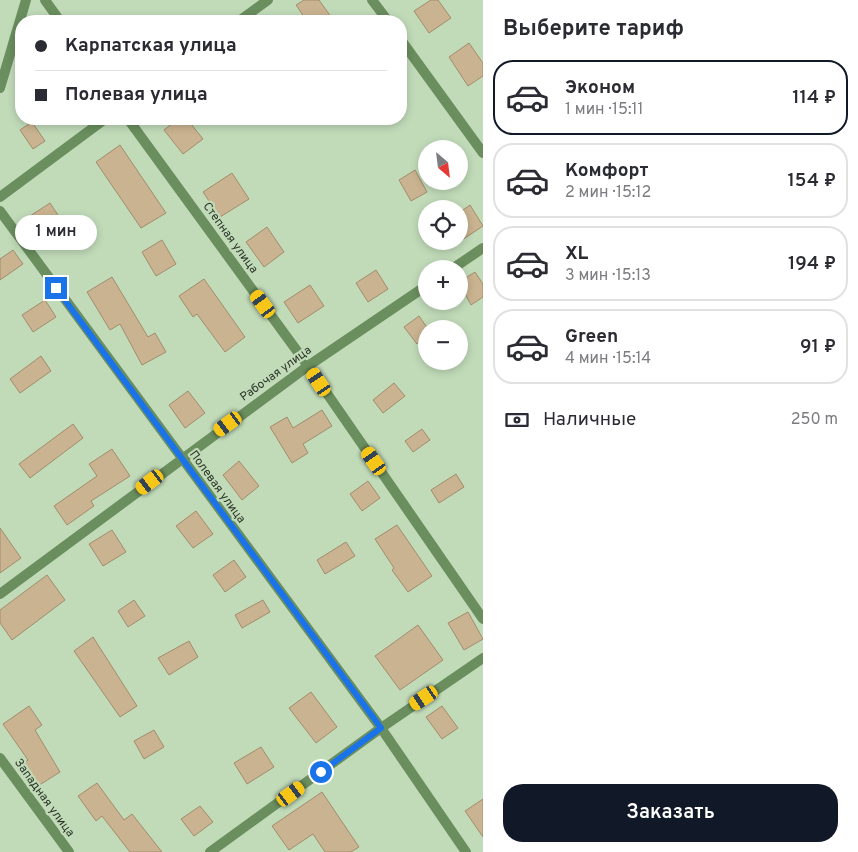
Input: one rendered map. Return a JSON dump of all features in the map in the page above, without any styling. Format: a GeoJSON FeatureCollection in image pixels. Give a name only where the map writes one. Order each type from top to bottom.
{"type":"FeatureCollection","features":[{"type":"Feature","properties":{"kind":"street"},"geometry":{"type":"LineString","coordinates":[[22,15],[26,0]]}},
{"type":"Feature","properties":{"kind":"street"},"geometry":{"type":"LineString","coordinates":[[45,0],[56,15]]}},
{"type":"Feature","properties":{"kind":"street"},"geometry":{"type":"LineString","coordinates":[[247,15],[268,0]]}},
{"type":"Feature","properties":{"kind":"street"},"geometry":{"type":"LineString","coordinates":[[372,0],[383,15]]}},
{"type":"Feature","properties":{"kind":"street"},"geometry":{"type":"LineString","coordinates":[[0,88],[15,37]]}},
{"type":"Feature","properties":{"kind":"street"},"geometry":{"type":"LineString","coordinates":[[407,48],[483,153]]}},
{"type":"Feature","properties":{"kind":"street"},"geometry":{"type":"LineString","coordinates":[[0,196],[97,125]]}},
{"type":"Feature","properties":{"kind":"street","name":"Степная улица"},"geometry":{"type":"LineString","coordinates":[[132,125],[308,366],[483,618]]}},
{"type":"Feature","properties":{"kind":"street","name":"Полевая улица"},"geometry":{"type":"LineString","coordinates":[[0,210],[181,459],[381,728],[466,852]]}},
{"type":"Feature","properties":{"kind":"street"},"geometry":{"type":"LineString","coordinates":[[465,260],[483,248]]}},
{"type":"Feature","properties":{"kind":"street","name":"Рабочая улица"},"geometry":{"type":"LineString","coordinates":[[0,594],[308,366],[418,291]]}},
{"type":"Feature","properties":{"kind":"street"},"geometry":{"type":"LineString","coordinates":[[210,852],[381,728],[483,658]]}},
{"type":"Feature","properties":{"kind":"street","name":"Западная улица"},"geometry":{"type":"LineString","coordinates":[[0,758],[69,852]]}},
{"type":"Feature","properties":{"kind":"building"},"geometry":{"type":"Polygon","coordinates":[[[304,0],[319,0],[330,15],[303,15],[296,5],[304,0]]]}},
{"type":"Feature","properties":{"kind":"building"},"geometry":{"type":"Polygon","coordinates":[[[431,0],[438,0],[451,18],[429,33],[414,11],[431,0]]]}},
{"type":"Feature","properties":{"kind":"building"},"geometry":{"type":"Polygon","coordinates":[[[469,43],[483,63],[483,76],[468,86],[449,57],[469,43]]]}},
{"type":"Feature","properties":{"kind":"building"},"geometry":{"type":"Polygon","coordinates":[[[28,125],[34,125],[45,141],[33,149],[20,130],[28,125]]]}},
{"type":"Feature","properties":{"kind":"building"},"geometry":{"type":"Polygon","coordinates":[[[170,125],[192,125],[203,139],[183,154],[164,130],[170,125]]]}},
{"type":"Feature","properties":{"kind":"building"},"geometry":{"type":"Polygon","coordinates":[[[120,145],[166,213],[141,228],[96,162],[120,145]]]}},
{"type":"Feature","properties":{"kind":"building"},"geometry":{"type":"Polygon","coordinates":[[[415,170],[418,176],[418,190],[426,190],[427,192],[411,201],[399,180],[415,170]]]}},
{"type":"Feature","properties":{"kind":"building"},"geometry":{"type":"Polygon","coordinates":[[[232,173],[249,199],[220,217],[203,192],[232,173]]]}},
{"type":"Feature","properties":{"kind":"building"},"geometry":{"type":"Polygon","coordinates":[[[50,203],[62,221],[39,237],[27,218],[50,203]]]}},
{"type":"Feature","properties":{"kind":"building"},"geometry":{"type":"Polygon","coordinates":[[[470,205],[483,226],[468,236],[468,206],[470,205]]]}},
{"type":"Feature","properties":{"kind":"building"},"geometry":{"type":"Polygon","coordinates":[[[267,227],[284,252],[264,267],[246,242],[267,227]]]}},
{"type":"Feature","properties":{"kind":"building"},"geometry":{"type":"Polygon","coordinates":[[[162,240],[176,264],[156,276],[142,252],[162,240]]]}},
{"type":"Feature","properties":{"kind":"building"},"geometry":{"type":"Polygon","coordinates":[[[13,250],[23,264],[0,280],[0,259],[13,250]]]}},
{"type":"Feature","properties":{"kind":"building"},"geometry":{"type":"Polygon","coordinates":[[[376,270],[388,289],[368,302],[356,283],[376,270]]]}},
{"type":"Feature","properties":{"kind":"building"},"geometry":{"type":"Polygon","coordinates":[[[475,272],[483,284],[483,297],[471,305],[468,299],[468,276],[475,272]]]}},
{"type":"Feature","properties":{"kind":"building"},"geometry":{"type":"Polygon","coordinates":[[[112,277],[148,337],[155,333],[166,352],[142,365],[120,324],[110,330],[87,292],[112,277]]]}},
{"type":"Feature","properties":{"kind":"building"},"geometry":{"type":"Polygon","coordinates":[[[204,279],[245,337],[225,352],[197,314],[193,317],[179,296],[204,279]]]}},
{"type":"Feature","properties":{"kind":"building"},"geometry":{"type":"Polygon","coordinates":[[[310,285],[324,306],[298,323],[284,302],[310,285]]]}},
{"type":"Feature","properties":{"kind":"building"},"geometry":{"type":"Polygon","coordinates":[[[45,300],[56,317],[33,332],[22,315],[45,300]]]}},
{"type":"Feature","properties":{"kind":"building"},"geometry":{"type":"Polygon","coordinates":[[[419,316],[422,320],[418,320],[418,343],[417,344],[404,327],[419,316]]]}},
{"type":"Feature","properties":{"kind":"building"},"geometry":{"type":"Polygon","coordinates":[[[41,356],[51,371],[20,393],[10,379],[41,356]]]}},
{"type":"Feature","properties":{"kind":"building"},"geometry":{"type":"Polygon","coordinates":[[[394,383],[405,396],[383,413],[373,400],[394,383]]]}},
{"type":"Feature","properties":{"kind":"building"},"geometry":{"type":"Polygon","coordinates":[[[188,391],[205,413],[185,428],[169,405],[188,391]]]}},
{"type":"Feature","properties":{"kind":"building"},"geometry":{"type":"Polygon","coordinates":[[[322,410],[332,426],[303,444],[308,453],[292,463],[270,427],[287,417],[293,428],[322,410]]]}},
{"type":"Feature","properties":{"kind":"building"},"geometry":{"type":"Polygon","coordinates":[[[73,424],[83,438],[30,478],[19,464],[73,424]]]}},
{"type":"Feature","properties":{"kind":"building"},"geometry":{"type":"Polygon","coordinates":[[[422,429],[430,440],[413,452],[405,441],[422,429]]]}},
{"type":"Feature","properties":{"kind":"building"},"geometry":{"type":"Polygon","coordinates":[[[112,449],[130,476],[91,501],[94,506],[67,525],[54,506],[97,476],[89,464],[112,449]]]}},
{"type":"Feature","properties":{"kind":"building"},"geometry":{"type":"Polygon","coordinates":[[[239,461],[259,486],[242,500],[223,475],[239,461]]]}},
{"type":"Feature","properties":{"kind":"building"},"geometry":{"type":"Polygon","coordinates":[[[456,474],[464,487],[439,503],[431,490],[456,474]]]}},
{"type":"Feature","properties":{"kind":"building"},"geometry":{"type":"Polygon","coordinates":[[[368,481],[380,498],[362,511],[350,494],[368,481]]]}},
{"type":"Feature","properties":{"kind":"building"},"geometry":{"type":"Polygon","coordinates":[[[196,511],[213,534],[193,548],[176,526],[196,511]]]}},
{"type":"Feature","properties":{"kind":"building"},"geometry":{"type":"Polygon","coordinates":[[[397,525],[432,576],[408,592],[392,570],[394,568],[375,539],[397,525]]]}},
{"type":"Feature","properties":{"kind":"building"},"geometry":{"type":"Polygon","coordinates":[[[0,528],[21,558],[0,573],[0,528]]]}},
{"type":"Feature","properties":{"kind":"building"},"geometry":{"type":"Polygon","coordinates":[[[112,530],[126,552],[103,566],[89,544],[112,530]]]}},
{"type":"Feature","properties":{"kind":"building"},"geometry":{"type":"Polygon","coordinates":[[[346,542],[355,556],[325,574],[317,560],[346,542]]]}},
{"type":"Feature","properties":{"kind":"building"},"geometry":{"type":"Polygon","coordinates":[[[234,560],[246,577],[225,592],[213,575],[234,560]]]}},
{"type":"Feature","properties":{"kind":"building"},"geometry":{"type":"Polygon","coordinates":[[[47,575],[65,600],[12,640],[0,623],[0,610],[47,575]]]}},
{"type":"Feature","properties":{"kind":"building"},"geometry":{"type":"Polygon","coordinates":[[[134,600],[145,616],[128,627],[118,611],[134,600]]]}},
{"type":"Feature","properties":{"kind":"building"},"geometry":{"type":"Polygon","coordinates":[[[263,600],[270,612],[242,628],[235,615],[263,600]]]}},
{"type":"Feature","properties":{"kind":"building"},"geometry":{"type":"Polygon","coordinates":[[[468,612],[483,639],[464,650],[448,623],[468,612]]]}},
{"type":"Feature","properties":{"kind":"building"},"geometry":{"type":"Polygon","coordinates":[[[418,625],[443,660],[400,690],[375,656],[418,625]]]}},
{"type":"Feature","properties":{"kind":"building"},"geometry":{"type":"Polygon","coordinates":[[[93,637],[137,706],[120,717],[74,651],[93,637]]]}},
{"type":"Feature","properties":{"kind":"building"},"geometry":{"type":"Polygon","coordinates":[[[189,641],[198,657],[169,675],[158,658],[189,641]]]}},
{"type":"Feature","properties":{"kind":"building"},"geometry":{"type":"Polygon","coordinates":[[[311,692],[337,727],[316,743],[289,708],[311,692]]]}},
{"type":"Feature","properties":{"kind":"building"},"geometry":{"type":"Polygon","coordinates":[[[29,706],[42,725],[35,730],[60,772],[38,786],[24,763],[28,760],[3,724],[29,706]]]}},
{"type":"Feature","properties":{"kind":"building"},"geometry":{"type":"Polygon","coordinates":[[[442,706],[458,728],[442,739],[426,717],[442,706]]]}},
{"type":"Feature","properties":{"kind":"building"},"geometry":{"type":"Polygon","coordinates":[[[154,730],[164,747],[144,759],[134,741],[154,730]]]}},
{"type":"Feature","properties":{"kind":"building"},"geometry":{"type":"Polygon","coordinates":[[[261,747],[274,767],[247,784],[234,763],[261,747]]]}},
{"type":"Feature","properties":{"kind":"building"},"geometry":{"type":"Polygon","coordinates":[[[97,783],[124,820],[132,814],[162,852],[130,852],[102,816],[96,821],[78,796],[97,783]]]}},
{"type":"Feature","properties":{"kind":"building"},"geometry":{"type":"Polygon","coordinates":[[[322,792],[359,847],[351,852],[325,852],[313,834],[289,850],[272,826],[322,792]]]}},
{"type":"Feature","properties":{"kind":"building"},"geometry":{"type":"Polygon","coordinates":[[[483,799],[483,837],[465,811],[483,799]]]}},
{"type":"Feature","properties":{"kind":"building"},"geometry":{"type":"Polygon","coordinates":[[[200,806],[213,822],[194,836],[181,819],[200,806]]]}},
{"type":"Feature","properties":{"kind":"route"},"geometry":{"type":"LineString","coordinates":[[56,288],[381,728],[321,772]]}}]}
